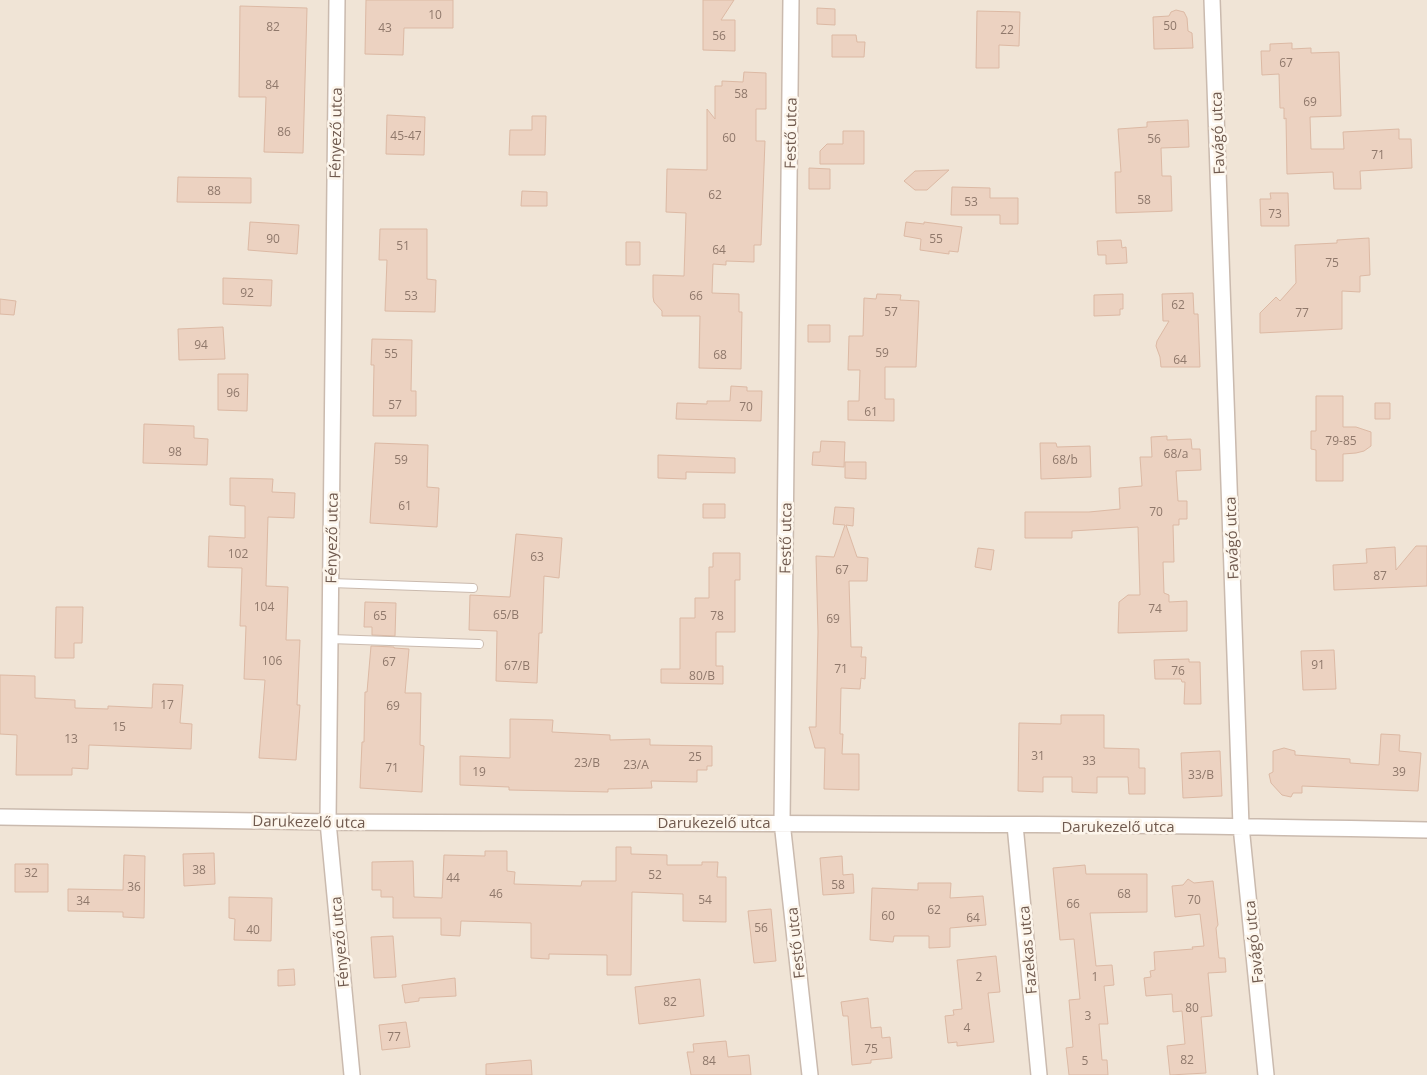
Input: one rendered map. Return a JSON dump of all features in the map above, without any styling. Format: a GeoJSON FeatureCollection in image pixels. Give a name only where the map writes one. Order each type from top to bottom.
{"type":"FeatureCollection","features":[{"type":"Feature","properties":{"kind":"street","name":"Fényező utca"},"geometry":{"type":"LineString","coordinates":[[337,0],[328,822],[352,1075]]}},
{"type":"Feature","properties":{"kind":"street","name":"Festő utca"},"geometry":{"type":"LineString","coordinates":[[791,0],[782,822],[810,1075]]}},
{"type":"Feature","properties":{"kind":"street","name":"Favágó utca"},"geometry":{"type":"LineString","coordinates":[[1212,0],[1241,826],[1266,1075]]}},
{"type":"Feature","properties":{"kind":"street","name":"Darukezelő utca"},"geometry":{"type":"LineString","coordinates":[[0,817],[328,822],[782,822],[1241,826],[1427,830]]}},
{"type":"Feature","properties":{"kind":"street","name":"Fazekas utca"},"geometry":{"type":"LineString","coordinates":[[1015,825],[1040,1075]]}},
{"type":"Feature","properties":{"kind":"lane"},"geometry":{"type":"LineString","coordinates":[[331,583],[473,588]]}},
{"type":"Feature","properties":{"kind":"lane"},"geometry":{"type":"LineString","coordinates":[[330,639],[478,644]]}},
{"type":"Feature","properties":{"kind":"shaded area"},"geometry":{"type":"Polygon","coordinates":[[[0,0],[1427,0],[1427,1075],[0,1075],[0,0]]]}},
{"type":"Feature","properties":{"kind":"building"},"geometry":{"type":"Polygon","coordinates":[[[366,0],[453,0],[453,28],[404,28],[403,55],[365,54],[366,0]]]}},
{"type":"Feature","properties":{"kind":"building"},"geometry":{"type":"Polygon","coordinates":[[[703,0],[734,0],[721,20],[735,20],[735,51],[703,50],[703,0]]]}},
{"type":"Feature","properties":{"kind":"building"},"geometry":{"type":"Polygon","coordinates":[[[240,6],[307,8],[303,153],[264,152],[266,97],[239,97],[240,6]]]}},
{"type":"Feature","properties":{"kind":"building"},"geometry":{"type":"Polygon","coordinates":[[[817,8],[835,9],[835,25],[817,24],[817,8]]]}},
{"type":"Feature","properties":{"kind":"building"},"geometry":{"type":"Polygon","coordinates":[[[1176,10],[1184,12],[1187,18],[1188,31],[1192,33],[1193,48],[1154,49],[1153,17],[1169,16],[1171,12],[1176,10]]]}},
{"type":"Feature","properties":{"kind":"building"},"geometry":{"type":"Polygon","coordinates":[[[977,11],[1020,12],[1019,46],[999,45],[999,68],[976,68],[977,11]]]}},
{"type":"Feature","properties":{"kind":"building"},"geometry":{"type":"Polygon","coordinates":[[[832,35],[856,35],[857,42],[865,42],[864,57],[832,57],[832,35]]]}},
{"type":"Feature","properties":{"kind":"building"},"geometry":{"type":"Polygon","coordinates":[[[1292,43],[1292,49],[1311,48],[1311,53],[1339,52],[1341,116],[1310,117],[1311,149],[1344,149],[1343,132],[1399,129],[1399,139],[1411,139],[1412,168],[1360,171],[1361,189],[1334,189],[1333,172],[1287,174],[1286,118],[1284,119],[1284,108],[1280,108],[1279,74],[1262,75],[1261,51],[1270,51],[1270,44],[1292,43]]]}},
{"type":"Feature","properties":{"kind":"building"},"geometry":{"type":"Polygon","coordinates":[[[744,72],[766,73],[766,109],[756,109],[756,141],[765,141],[761,245],[754,245],[754,262],[726,261],[726,265],[713,264],[712,293],[739,294],[739,312],[742,312],[741,369],[699,368],[700,316],[662,316],[662,311],[654,302],[653,297],[653,275],[684,276],[686,213],[666,212],[667,169],[707,170],[707,109],[715,119],[715,86],[722,86],[722,81],[743,82],[744,72]]]}},
{"type":"Feature","properties":{"kind":"building"},"geometry":{"type":"Polygon","coordinates":[[[387,115],[425,117],[424,155],[386,154],[387,115]]]}},
{"type":"Feature","properties":{"kind":"building"},"geometry":{"type":"Polygon","coordinates":[[[532,116],[546,116],[545,155],[509,155],[510,130],[532,130],[532,116]]]}},
{"type":"Feature","properties":{"kind":"building"},"geometry":{"type":"Polygon","coordinates":[[[1188,120],[1189,147],[1161,148],[1162,176],[1171,176],[1172,211],[1116,213],[1115,172],[1121,172],[1118,129],[1147,127],[1147,122],[1188,120]]]}},
{"type":"Feature","properties":{"kind":"building"},"geometry":{"type":"Polygon","coordinates":[[[843,131],[864,131],[864,164],[820,164],[820,151],[827,144],[843,144],[843,131]]]}},
{"type":"Feature","properties":{"kind":"building"},"geometry":{"type":"Polygon","coordinates":[[[809,168],[830,169],[830,189],[809,189],[809,168]]]}},
{"type":"Feature","properties":{"kind":"building"},"geometry":{"type":"Polygon","coordinates":[[[949,170],[927,190],[915,190],[904,181],[915,171],[949,170]]]}},
{"type":"Feature","properties":{"kind":"building"},"geometry":{"type":"Polygon","coordinates":[[[178,177],[251,178],[251,203],[177,202],[178,177]]]}},
{"type":"Feature","properties":{"kind":"building"},"geometry":{"type":"Polygon","coordinates":[[[952,187],[990,188],[990,198],[1018,198],[1018,224],[1000,224],[1000,215],[951,215],[952,187]]]}},
{"type":"Feature","properties":{"kind":"building"},"geometry":{"type":"Polygon","coordinates":[[[522,191],[547,192],[547,206],[521,206],[522,191]]]}},
{"type":"Feature","properties":{"kind":"building"},"geometry":{"type":"Polygon","coordinates":[[[1270,193],[1288,193],[1289,226],[1261,226],[1260,199],[1271,199],[1270,193]]]}},
{"type":"Feature","properties":{"kind":"building"},"geometry":{"type":"Polygon","coordinates":[[[250,222],[299,225],[297,254],[248,250],[250,222]]]}},
{"type":"Feature","properties":{"kind":"building"},"geometry":{"type":"Polygon","coordinates":[[[906,222],[924,224],[924,222],[962,227],[958,252],[949,251],[949,254],[920,250],[921,239],[904,236],[906,222]]]}},
{"type":"Feature","properties":{"kind":"building"},"geometry":{"type":"Polygon","coordinates":[[[380,229],[427,229],[427,279],[436,280],[435,312],[385,311],[387,260],[379,260],[380,229]]]}},
{"type":"Feature","properties":{"kind":"building"},"geometry":{"type":"Polygon","coordinates":[[[1369,238],[1370,275],[1360,276],[1360,292],[1342,291],[1342,329],[1260,333],[1260,313],[1276,297],[1280,301],[1296,283],[1295,245],[1337,243],[1337,240],[1369,238]]]}},
{"type":"Feature","properties":{"kind":"building"},"geometry":{"type":"Polygon","coordinates":[[[1121,240],[1122,248],[1126,247],[1127,263],[1106,264],[1106,255],[1098,255],[1097,241],[1121,240]]]}},
{"type":"Feature","properties":{"kind":"building"},"geometry":{"type":"Polygon","coordinates":[[[626,242],[640,242],[640,265],[626,265],[626,242]]]}},
{"type":"Feature","properties":{"kind":"building"},"geometry":{"type":"Polygon","coordinates":[[[223,278],[272,280],[271,306],[223,304],[223,278]]]}},
{"type":"Feature","properties":{"kind":"building"},"geometry":{"type":"Polygon","coordinates":[[[1193,293],[1194,314],[1198,314],[1200,367],[1161,367],[1156,346],[1169,321],[1163,321],[1162,294],[1193,293]]]}},
{"type":"Feature","properties":{"kind":"building"},"geometry":{"type":"Polygon","coordinates":[[[877,294],[901,295],[900,300],[919,301],[916,367],[885,367],[885,399],[894,399],[894,421],[848,420],[848,401],[859,401],[860,370],[848,370],[849,336],[863,336],[864,298],[876,299],[877,294]]]}},
{"type":"Feature","properties":{"kind":"building"},"geometry":{"type":"Polygon","coordinates":[[[1123,294],[1123,309],[1120,309],[1120,315],[1094,316],[1094,295],[1123,294]]]}},
{"type":"Feature","properties":{"kind":"building"},"geometry":{"type":"Polygon","coordinates":[[[0,299],[16,301],[14,315],[0,314],[0,299]]]}},
{"type":"Feature","properties":{"kind":"building"},"geometry":{"type":"Polygon","coordinates":[[[808,325],[830,325],[830,342],[808,342],[808,325]]]}},
{"type":"Feature","properties":{"kind":"building"},"geometry":{"type":"Polygon","coordinates":[[[223,327],[225,359],[179,360],[178,329],[223,327]]]}},
{"type":"Feature","properties":{"kind":"building"},"geometry":{"type":"Polygon","coordinates":[[[372,339],[412,340],[411,391],[416,391],[416,416],[373,416],[374,365],[371,365],[372,339]]]}},
{"type":"Feature","properties":{"kind":"building"},"geometry":{"type":"Polygon","coordinates":[[[218,374],[248,374],[247,411],[218,410],[218,374]]]}},
{"type":"Feature","properties":{"kind":"building"},"geometry":{"type":"Polygon","coordinates":[[[731,386],[747,387],[747,391],[762,391],[761,421],[676,419],[677,403],[707,404],[707,401],[730,401],[731,386]]]}},
{"type":"Feature","properties":{"kind":"building"},"geometry":{"type":"Polygon","coordinates":[[[1316,396],[1343,396],[1343,427],[1356,427],[1371,432],[1371,446],[1364,451],[1343,454],[1343,481],[1316,481],[1316,450],[1311,449],[1311,431],[1316,431],[1316,396]]]}},
{"type":"Feature","properties":{"kind":"building"},"geometry":{"type":"Polygon","coordinates":[[[1375,403],[1390,403],[1390,419],[1375,419],[1375,403]]]}},
{"type":"Feature","properties":{"kind":"building"},"geometry":{"type":"Polygon","coordinates":[[[144,424],[194,426],[194,438],[208,439],[207,465],[143,463],[144,424]]]}},
{"type":"Feature","properties":{"kind":"building"},"geometry":{"type":"Polygon","coordinates":[[[1167,436],[1167,440],[1191,439],[1192,449],[1200,449],[1201,470],[1176,471],[1178,501],[1187,501],[1187,519],[1179,519],[1179,525],[1173,525],[1174,562],[1163,562],[1164,593],[1169,595],[1169,602],[1187,601],[1187,631],[1118,633],[1119,602],[1128,595],[1140,595],[1138,527],[1072,531],[1072,538],[1025,538],[1025,512],[1089,512],[1120,509],[1119,488],[1142,486],[1140,457],[1152,457],[1151,437],[1167,436]]]}},
{"type":"Feature","properties":{"kind":"building"},"geometry":{"type":"Polygon","coordinates":[[[821,441],[845,442],[844,467],[812,465],[813,452],[820,452],[821,441]]]}},
{"type":"Feature","properties":{"kind":"building"},"geometry":{"type":"Polygon","coordinates":[[[375,443],[428,445],[427,487],[439,488],[437,527],[370,523],[375,443]]]}},
{"type":"Feature","properties":{"kind":"building"},"geometry":{"type":"Polygon","coordinates":[[[1040,443],[1056,443],[1057,447],[1090,446],[1091,477],[1041,479],[1040,443]]]}},
{"type":"Feature","properties":{"kind":"building"},"geometry":{"type":"Polygon","coordinates":[[[658,455],[735,458],[735,473],[686,472],[686,479],[658,478],[658,455]]]}},
{"type":"Feature","properties":{"kind":"building"},"geometry":{"type":"Polygon","coordinates":[[[845,462],[866,462],[866,479],[845,478],[845,462]]]}},
{"type":"Feature","properties":{"kind":"building"},"geometry":{"type":"Polygon","coordinates":[[[230,478],[273,479],[272,492],[295,493],[294,518],[268,517],[266,586],[288,587],[286,640],[300,640],[297,705],[300,705],[296,760],[259,758],[265,680],[244,679],[246,626],[240,626],[242,568],[208,567],[209,536],[245,538],[245,506],[230,505],[230,478]]]}},
{"type":"Feature","properties":{"kind":"building"},"geometry":{"type":"Polygon","coordinates":[[[703,504],[725,504],[725,518],[703,518],[703,504]]]}},
{"type":"Feature","properties":{"kind":"building"},"geometry":{"type":"Polygon","coordinates":[[[835,507],[854,508],[853,526],[846,525],[857,557],[868,558],[867,581],[849,581],[851,647],[862,647],[861,657],[866,657],[865,679],[861,678],[860,689],[841,688],[840,734],[843,734],[842,754],[859,754],[859,790],[824,789],[825,748],[815,748],[809,727],[816,727],[818,632],[816,556],[834,557],[845,525],[833,524],[835,507]]]}},
{"type":"Feature","properties":{"kind":"building"},"geometry":{"type":"Polygon","coordinates":[[[516,534],[562,538],[559,578],[544,576],[542,633],[539,633],[537,683],[496,681],[497,631],[469,630],[470,595],[510,597],[516,534]]]}},
{"type":"Feature","properties":{"kind":"building"},"geometry":{"type":"Polygon","coordinates":[[[1416,546],[1427,546],[1427,586],[1334,590],[1333,565],[1367,563],[1366,549],[1395,547],[1396,570],[1416,546]]]}},
{"type":"Feature","properties":{"kind":"building"},"geometry":{"type":"Polygon","coordinates":[[[978,548],[994,550],[991,570],[975,567],[978,548]]]}},
{"type":"Feature","properties":{"kind":"building"},"geometry":{"type":"Polygon","coordinates":[[[713,553],[740,553],[740,580],[735,580],[735,632],[716,632],[716,666],[723,666],[723,684],[661,683],[661,669],[680,669],[680,618],[695,618],[695,598],[709,598],[709,567],[713,567],[713,553]]]}},
{"type":"Feature","properties":{"kind":"building"},"geometry":{"type":"Polygon","coordinates":[[[365,602],[396,603],[395,636],[372,635],[372,627],[364,627],[365,602]]]}},
{"type":"Feature","properties":{"kind":"building"},"geometry":{"type":"Polygon","coordinates":[[[56,607],[83,607],[82,643],[74,643],[74,658],[55,658],[56,607]]]}},
{"type":"Feature","properties":{"kind":"building"},"geometry":{"type":"Polygon","coordinates":[[[371,646],[409,649],[405,693],[421,693],[420,745],[424,746],[422,792],[360,788],[362,742],[364,742],[365,692],[367,692],[371,646]]]}},
{"type":"Feature","properties":{"kind":"building"},"geometry":{"type":"Polygon","coordinates":[[[1334,650],[1336,689],[1303,690],[1301,651],[1334,650]]]}},
{"type":"Feature","properties":{"kind":"building"},"geometry":{"type":"Polygon","coordinates":[[[1189,659],[1189,662],[1200,662],[1201,704],[1184,704],[1185,682],[1182,682],[1181,679],[1155,679],[1154,660],[1189,659]]]}},
{"type":"Feature","properties":{"kind":"building"},"geometry":{"type":"Polygon","coordinates":[[[0,675],[35,676],[35,698],[75,700],[75,708],[108,709],[108,706],[152,708],[153,684],[183,685],[180,723],[192,724],[191,749],[89,745],[88,769],[72,768],[72,775],[16,775],[17,735],[0,734],[0,675]]]}},
{"type":"Feature","properties":{"kind":"building"},"geometry":{"type":"Polygon","coordinates":[[[1061,715],[1104,715],[1104,748],[1139,749],[1139,768],[1145,768],[1145,794],[1129,794],[1128,777],[1097,777],[1097,793],[1072,792],[1072,777],[1043,777],[1043,792],[1018,791],[1019,723],[1061,724],[1061,715]]]}},
{"type":"Feature","properties":{"kind":"building"},"geometry":{"type":"Polygon","coordinates":[[[510,719],[553,720],[552,732],[610,735],[610,740],[650,739],[650,745],[712,746],[712,766],[707,766],[707,770],[697,770],[697,782],[651,781],[652,788],[608,789],[608,792],[509,790],[509,787],[460,785],[460,756],[510,758],[510,719]]]}},
{"type":"Feature","properties":{"kind":"building"},"geometry":{"type":"Polygon","coordinates":[[[1381,734],[1400,735],[1399,751],[1421,753],[1418,791],[1302,786],[1302,793],[1293,793],[1291,797],[1282,795],[1271,783],[1269,774],[1273,772],[1273,751],[1284,748],[1295,751],[1295,755],[1350,759],[1350,763],[1379,765],[1381,734]]]}},
{"type":"Feature","properties":{"kind":"building"},"geometry":{"type":"Polygon","coordinates":[[[1220,751],[1222,796],[1183,798],[1181,753],[1220,751]]]}},
{"type":"Feature","properties":{"kind":"building"},"geometry":{"type":"Polygon","coordinates":[[[616,847],[631,847],[631,854],[667,855],[667,865],[702,865],[702,862],[718,862],[717,877],[726,877],[726,922],[683,921],[683,894],[632,892],[631,975],[607,975],[607,955],[549,954],[549,959],[531,958],[531,923],[461,921],[460,936],[441,935],[441,918],[393,918],[393,897],[381,897],[381,890],[372,890],[372,862],[413,861],[414,897],[442,898],[444,855],[485,856],[485,851],[507,851],[507,871],[515,872],[514,884],[581,886],[582,881],[616,881],[616,847]]]}},
{"type":"Feature","properties":{"kind":"building"},"geometry":{"type":"Polygon","coordinates":[[[214,853],[215,884],[184,886],[183,854],[214,853]]]}},
{"type":"Feature","properties":{"kind":"building"},"geometry":{"type":"Polygon","coordinates":[[[124,855],[145,856],[144,918],[123,917],[123,912],[68,911],[68,889],[123,890],[124,855]]]}},
{"type":"Feature","properties":{"kind":"building"},"geometry":{"type":"Polygon","coordinates":[[[842,856],[843,875],[853,874],[854,893],[823,895],[820,858],[842,856]]]}},
{"type":"Feature","properties":{"kind":"building"},"geometry":{"type":"Polygon","coordinates":[[[15,864],[48,864],[48,892],[15,892],[15,864]]]}},
{"type":"Feature","properties":{"kind":"building"},"geometry":{"type":"Polygon","coordinates":[[[1085,865],[1086,874],[1147,874],[1147,912],[1090,913],[1096,966],[1112,965],[1114,985],[1104,986],[1108,1024],[1099,1024],[1102,1060],[1107,1060],[1108,1075],[1069,1075],[1066,1048],[1073,1047],[1069,1000],[1080,999],[1074,939],[1060,940],[1053,868],[1085,865]]]}},
{"type":"Feature","properties":{"kind":"building"},"geometry":{"type":"Polygon","coordinates":[[[1188,879],[1194,883],[1213,881],[1218,925],[1216,928],[1219,958],[1225,958],[1226,972],[1208,973],[1212,1016],[1201,1017],[1206,1073],[1170,1075],[1167,1046],[1185,1044],[1182,1011],[1173,1012],[1172,994],[1146,996],[1144,978],[1151,977],[1150,971],[1155,970],[1154,952],[1193,949],[1192,947],[1204,946],[1200,914],[1175,917],[1172,886],[1183,885],[1188,879]]]}},
{"type":"Feature","properties":{"kind":"building"},"geometry":{"type":"Polygon","coordinates":[[[918,883],[951,883],[950,898],[983,896],[986,925],[950,928],[950,947],[929,948],[929,936],[894,936],[893,942],[870,940],[872,888],[918,890],[918,883]]]}},
{"type":"Feature","properties":{"kind":"building"},"geometry":{"type":"Polygon","coordinates":[[[229,897],[272,898],[271,941],[234,940],[235,919],[229,918],[229,897]]]}},
{"type":"Feature","properties":{"kind":"building"},"geometry":{"type":"Polygon","coordinates":[[[771,909],[776,961],[754,963],[748,911],[771,909]]]}},
{"type":"Feature","properties":{"kind":"building"},"geometry":{"type":"Polygon","coordinates":[[[393,936],[396,977],[374,978],[371,937],[393,936]]]}},
{"type":"Feature","properties":{"kind":"building"},"geometry":{"type":"Polygon","coordinates":[[[996,956],[1000,992],[988,993],[994,1042],[957,1046],[957,1042],[948,1043],[945,1016],[954,1015],[953,1010],[962,1009],[957,960],[996,956]]]}},
{"type":"Feature","properties":{"kind":"building"},"geometry":{"type":"Polygon","coordinates":[[[294,969],[295,985],[278,986],[278,970],[294,969]]]}},
{"type":"Feature","properties":{"kind":"building"},"geometry":{"type":"Polygon","coordinates":[[[455,978],[456,996],[419,998],[419,1001],[405,1003],[402,985],[455,978]]]}},
{"type":"Feature","properties":{"kind":"building"},"geometry":{"type":"Polygon","coordinates":[[[700,979],[704,1016],[639,1024],[635,987],[700,979]]]}},
{"type":"Feature","properties":{"kind":"building"},"geometry":{"type":"Polygon","coordinates":[[[868,998],[871,1028],[881,1027],[882,1038],[890,1037],[892,1058],[871,1060],[871,1063],[852,1065],[848,1016],[843,1016],[841,1002],[868,998]]]}},
{"type":"Feature","properties":{"kind":"building"},"geometry":{"type":"Polygon","coordinates":[[[406,1022],[410,1047],[382,1050],[379,1025],[406,1022]]]}},
{"type":"Feature","properties":{"kind":"building"},"geometry":{"type":"Polygon","coordinates":[[[726,1041],[728,1057],[749,1055],[751,1075],[691,1075],[687,1052],[694,1052],[693,1044],[726,1041]]]}},
{"type":"Feature","properties":{"kind":"building"},"geometry":{"type":"Polygon","coordinates":[[[531,1060],[532,1075],[486,1075],[486,1064],[531,1060]]]}}]}
